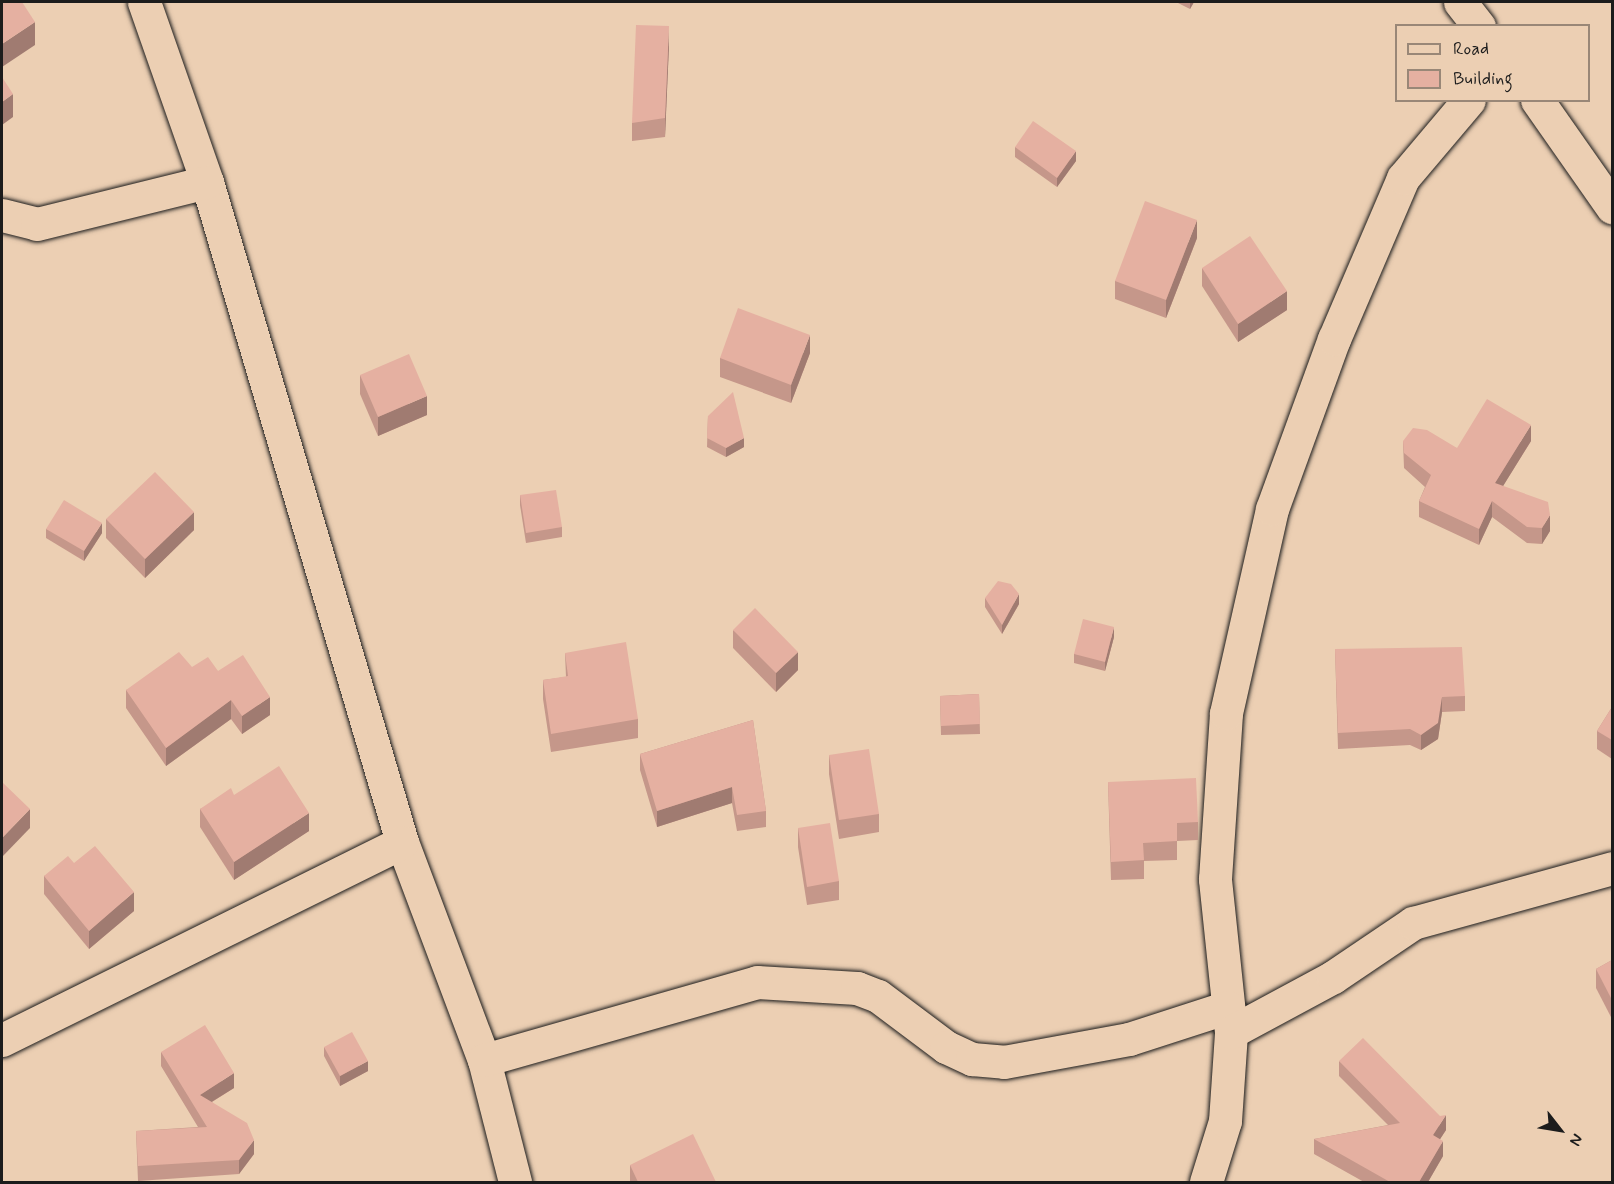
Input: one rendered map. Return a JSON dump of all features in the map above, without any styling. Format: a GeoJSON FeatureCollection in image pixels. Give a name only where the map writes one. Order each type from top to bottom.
{"type":"FeatureCollection","features":[{"type":"Feature","properties":{"kind":"street"},"geometry":{"type":"LineString","coordinates":[[144,2],[207,182],[402,842],[484,1060],[515,1182]]}},
{"type":"Feature","properties":{"kind":"street"},"geometry":{"type":"LineString","coordinates":[[1460,2],[1477,24]]}},
{"type":"Feature","properties":{"kind":"street"},"geometry":{"type":"LineString","coordinates":[[1206,1182],[1225,1121],[1230,1019],[1215,879],[1226,713],[1272,508],[1334,339],[1403,178],[1467,102]]}},
{"type":"Feature","properties":{"kind":"street"},"geometry":{"type":"LineString","coordinates":[[1538,102],[1612,207]]}},
{"type":"Feature","properties":{"kind":"street"},"geometry":{"type":"LineString","coordinates":[[2,215],[38,224],[207,182]]}},
{"type":"Feature","properties":{"kind":"street"},"geometry":{"type":"LineString","coordinates":[[2,1040],[402,842]]}},
{"type":"Feature","properties":{"kind":"street"},"geometry":{"type":"LineString","coordinates":[[484,1060],[757,982],[857,988],[879,996],[917,1030],[946,1047],[972,1059],[1004,1062],[1230,1019],[1333,978],[1413,923],[1612,867]]}},
{"type":"Feature","properties":{"kind":"building"},"geometry":{"type":"Polygon","coordinates":[[[2,2],[22,2],[35,22],[2,44],[2,2]]]}},
{"type":"Feature","properties":{"kind":"building"},"geometry":{"type":"Polygon","coordinates":[[[636,25],[669,26],[665,118],[632,123],[636,25]]]}},
{"type":"Feature","properties":{"kind":"building"},"geometry":{"type":"Polygon","coordinates":[[[2,77],[13,94],[2,102],[2,77]]]}},
{"type":"Feature","properties":{"kind":"building"},"geometry":{"type":"Polygon","coordinates":[[[1033,121],[1076,151],[1057,178],[1015,147],[1033,121]]]}},
{"type":"Feature","properties":{"kind":"building"},"geometry":{"type":"Polygon","coordinates":[[[1145,201],[1197,220],[1166,300],[1115,281],[1145,201]]]}},
{"type":"Feature","properties":{"kind":"building"},"geometry":{"type":"Polygon","coordinates":[[[1250,236],[1287,291],[1238,324],[1202,268],[1250,236]]]}},
{"type":"Feature","properties":{"kind":"building"},"geometry":{"type":"Polygon","coordinates":[[[738,308],[810,335],[791,385],[720,358],[738,308]]]}},
{"type":"Feature","properties":{"kind":"building"},"geometry":{"type":"Polygon","coordinates":[[[409,354],[427,396],[378,417],[360,375],[409,354]]]}},
{"type":"Feature","properties":{"kind":"building"},"geometry":{"type":"Polygon","coordinates":[[[733,392],[744,438],[726,448],[707,438],[708,416],[733,392]]]}},
{"type":"Feature","properties":{"kind":"building"},"geometry":{"type":"Polygon","coordinates":[[[1487,399],[1531,425],[1495,483],[1548,502],[1550,515],[1542,528],[1527,527],[1492,501],[1479,529],[1419,501],[1431,475],[1404,453],[1403,441],[1413,428],[1427,430],[1457,448],[1487,399]]]}},
{"type":"Feature","properties":{"kind":"building"},"geometry":{"type":"Polygon","coordinates":[[[155,472],[194,512],[145,559],[106,519],[155,472]]]}},
{"type":"Feature","properties":{"kind":"building"},"geometry":{"type":"Polygon","coordinates":[[[556,490],[562,527],[526,533],[520,495],[556,490]]]}},
{"type":"Feature","properties":{"kind":"building"},"geometry":{"type":"Polygon","coordinates":[[[64,500],[102,523],[84,551],[46,529],[64,500]]]}},
{"type":"Feature","properties":{"kind":"building"},"geometry":{"type":"Polygon","coordinates":[[[998,581],[1011,584],[1019,594],[1002,625],[985,598],[998,581]]]}},
{"type":"Feature","properties":{"kind":"building"},"geometry":{"type":"Polygon","coordinates":[[[755,608],[798,652],[776,673],[733,630],[755,608]]]}},
{"type":"Feature","properties":{"kind":"building"},"geometry":{"type":"Polygon","coordinates":[[[1083,619],[1114,627],[1105,662],[1074,654],[1083,619]]]}},
{"type":"Feature","properties":{"kind":"building"},"geometry":{"type":"Polygon","coordinates":[[[626,642],[638,719],[551,734],[543,680],[568,676],[565,653],[626,642]]]}},
{"type":"Feature","properties":{"kind":"building"},"geometry":{"type":"Polygon","coordinates":[[[1462,647],[1465,696],[1442,697],[1438,723],[1421,735],[1410,729],[1338,733],[1335,649],[1462,647]]]}},
{"type":"Feature","properties":{"kind":"building"},"geometry":{"type":"Polygon","coordinates":[[[179,652],[192,667],[208,657],[218,671],[243,655],[270,697],[242,716],[231,700],[166,748],[126,690],[179,652]]]}},
{"type":"Feature","properties":{"kind":"building"},"geometry":{"type":"Polygon","coordinates":[[[979,694],[980,724],[941,726],[940,696],[979,694]]]}},
{"type":"Feature","properties":{"kind":"building"},"geometry":{"type":"Polygon","coordinates":[[[1612,707],[1612,740],[1597,731],[1612,707]]]}},
{"type":"Feature","properties":{"kind":"building"},"geometry":{"type":"Polygon","coordinates":[[[753,720],[766,811],[737,815],[732,787],[657,811],[640,754],[753,720]]]}},
{"type":"Feature","properties":{"kind":"building"},"geometry":{"type":"Polygon","coordinates":[[[869,749],[879,814],[839,820],[829,755],[869,749]]]}},
{"type":"Feature","properties":{"kind":"building"},"geometry":{"type":"Polygon","coordinates":[[[279,766],[309,813],[234,862],[200,809],[231,788],[234,795],[279,766]]]}},
{"type":"Feature","properties":{"kind":"building"},"geometry":{"type":"Polygon","coordinates":[[[1196,778],[1198,822],[1177,823],[1177,841],[1143,843],[1144,860],[1111,862],[1108,782],[1196,778]]]}},
{"type":"Feature","properties":{"kind":"building"},"geometry":{"type":"Polygon","coordinates":[[[2,782],[30,809],[2,838],[2,782]]]}},
{"type":"Feature","properties":{"kind":"building"},"geometry":{"type":"Polygon","coordinates":[[[830,823],[839,881],[807,887],[798,828],[830,823]]]}},
{"type":"Feature","properties":{"kind":"building"},"geometry":{"type":"Polygon","coordinates":[[[95,846],[134,892],[89,931],[44,876],[68,856],[74,863],[95,846]]]}},
{"type":"Feature","properties":{"kind":"building"},"geometry":{"type":"Polygon","coordinates":[[[1612,960],[1612,1000],[1596,969],[1612,960]]]}},
{"type":"Feature","properties":{"kind":"building"},"geometry":{"type":"Polygon","coordinates":[[[205,1025],[234,1073],[200,1095],[247,1123],[254,1140],[239,1160],[138,1166],[136,1131],[207,1127],[161,1052],[205,1025]]]}},
{"type":"Feature","properties":{"kind":"building"},"geometry":{"type":"Polygon","coordinates":[[[352,1032],[368,1061],[340,1076],[324,1047],[352,1032]]]}},
{"type":"Feature","properties":{"kind":"building"},"geometry":{"type":"Polygon","coordinates":[[[1363,1038],[1440,1116],[1446,1115],[1433,1135],[1443,1141],[1419,1182],[1390,1182],[1314,1139],[1400,1123],[1339,1061],[1363,1038]]]}},
{"type":"Feature","properties":{"kind":"building"},"geometry":{"type":"Polygon","coordinates":[[[693,1134],[716,1182],[638,1182],[630,1165],[693,1134]]]}}]}
